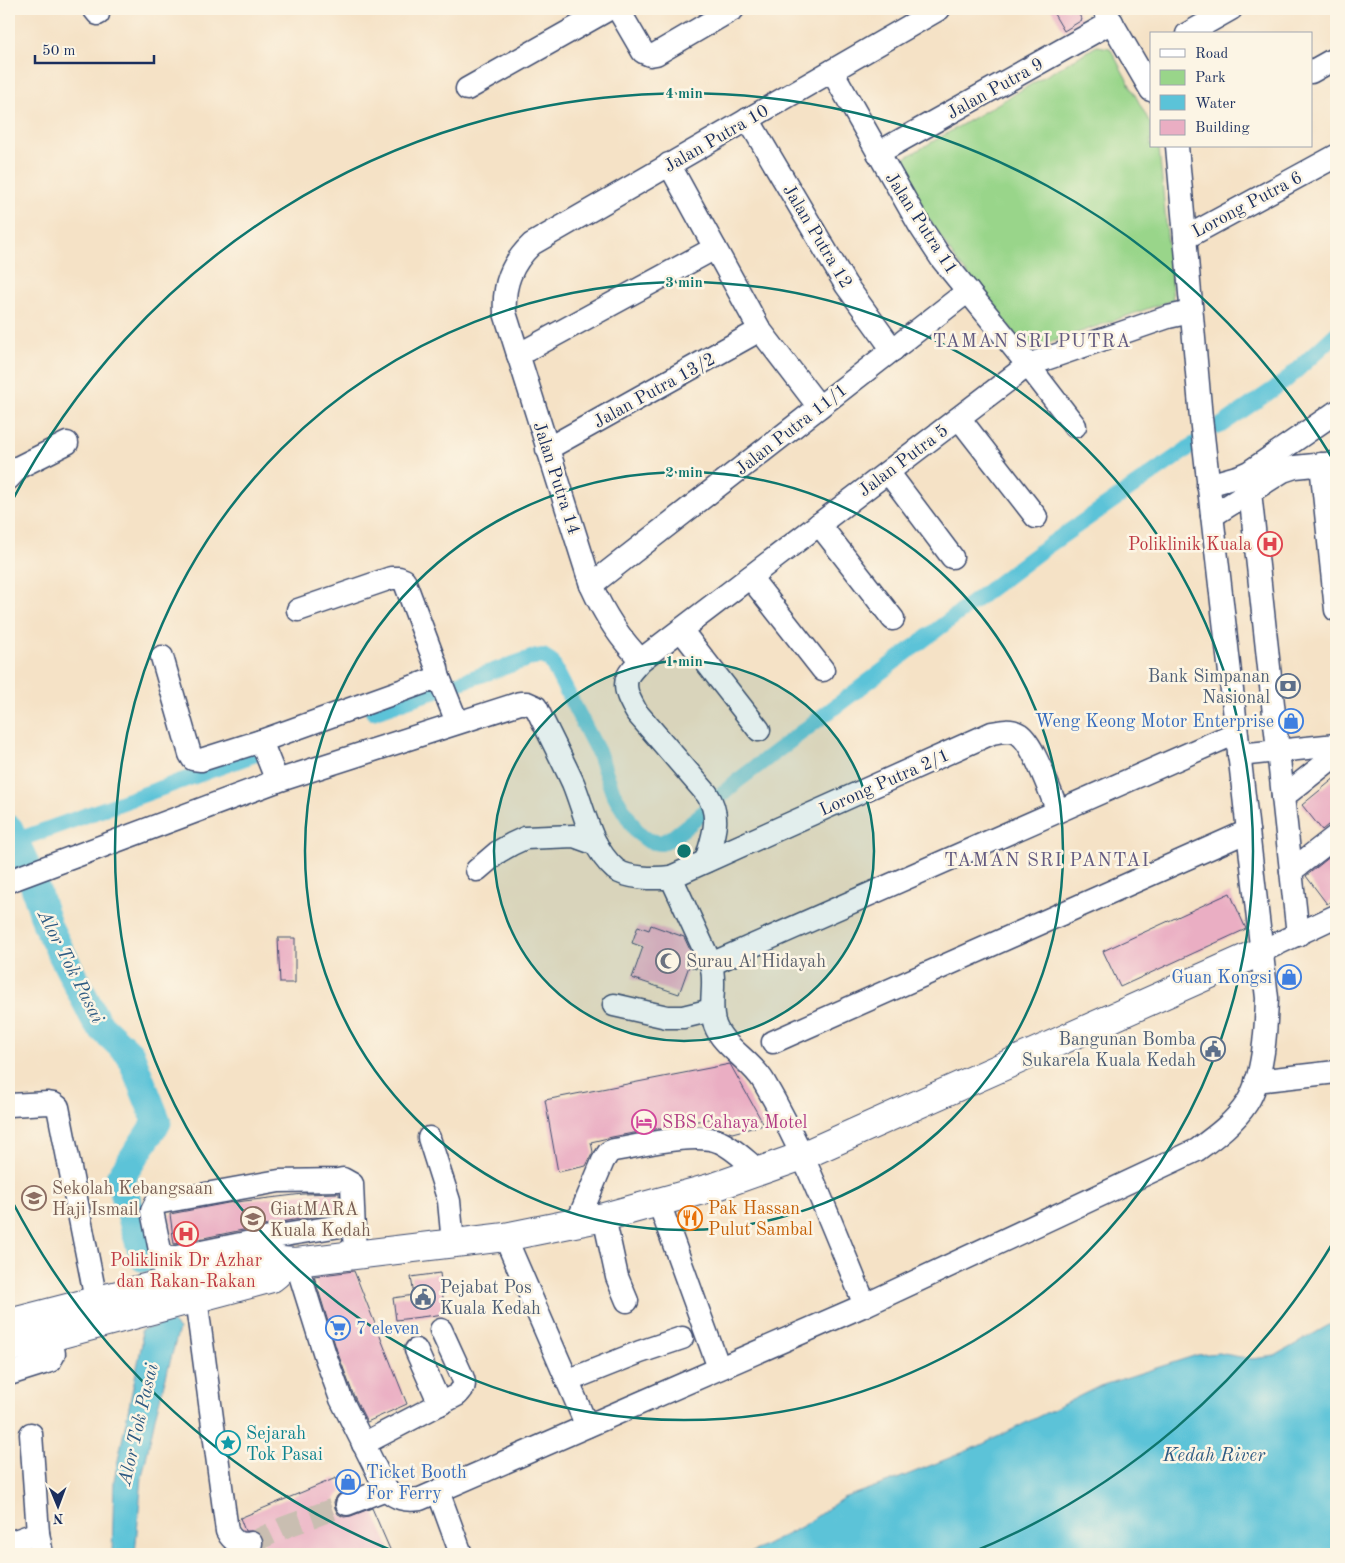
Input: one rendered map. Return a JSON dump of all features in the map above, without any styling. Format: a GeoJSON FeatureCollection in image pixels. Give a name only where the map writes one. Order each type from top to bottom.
{"type":"FeatureCollection","features":[{"type":"Feature","properties":{"kind":"main road"},"geometry":{"type":"LineString","coordinates":[[9,1322],[96,1300],[165,1271],[266,1260],[296,1262],[505,1237],[604,1217],[659,1203],[760,1172],[802,1156],[1262,951]]}},
{"type":"Feature","properties":{"kind":"main road"},"geometry":{"type":"LineString","coordinates":[[9,1348],[272,1278],[296,1262]]}},
{"type":"Feature","properties":{"kind":"street"},"geometry":{"type":"LineString","coordinates":[[467,89],[609,9]]}},
{"type":"Feature","properties":{"kind":"street"},"geometry":{"type":"LineString","coordinates":[[618,9],[642,52],[650,55],[656,54],[732,9]]}},
{"type":"Feature","properties":{"kind":"street","name":"Jalan Putra 10"},"geometry":{"type":"LineString","coordinates":[[507,282],[519,258],[532,244],[940,9]]}},
{"type":"Feature","properties":{"kind":"street"},"geometry":{"type":"LineString","coordinates":[[1190,32],[1224,11]]}},
{"type":"Feature","properties":{"kind":"street"},"geometry":{"type":"LineString","coordinates":[[1108,16],[1143,58],[1150,86]]}},
{"type":"Feature","properties":{"kind":"street","name":"Jalan Putra 9"},"geometry":{"type":"LineString","coordinates":[[878,153],[1108,16]]}},
{"type":"Feature","properties":{"kind":"street"},"geometry":{"type":"LineString","coordinates":[[1312,71],[1336,58]]}},
{"type":"Feature","properties":{"kind":"street","name":"Jalan Putra 11"},"geometry":{"type":"LineString","coordinates":[[832,71],[920,226],[941,258],[1075,426]]}},
{"type":"Feature","properties":{"kind":"street","name":"Jalan Putra 12"},"geometry":{"type":"LineString","coordinates":[[748,119],[846,284],[893,350]]}},
{"type":"Feature","properties":{"kind":"street"},"geometry":{"type":"LineString","coordinates":[[296,1262],[342,1399],[386,1489],[392,1496],[400,1499],[420,1499],[865,1305],[1197,1150],[1220,1134],[1236,1118],[1248,1102],[1261,1061],[1266,1021],[1266,998],[1208,485],[1177,148]]}},
{"type":"Feature","properties":{"kind":"street","name":"Lorong Putra 6"},"geometry":{"type":"LineString","coordinates":[[1185,238],[1336,156]]}},
{"type":"Feature","properties":{"kind":"street"},"geometry":{"type":"LineString","coordinates":[[670,164],[760,330],[819,407]]}},
{"type":"Feature","properties":{"kind":"street"},"geometry":{"type":"LineString","coordinates":[[518,355],[715,248]]}},
{"type":"Feature","properties":{"kind":"street","name":"Jalan Putra 14"},"geometry":{"type":"LineString","coordinates":[[507,282],[504,297],[505,313],[591,585],[603,612],[614,629],[641,660]]}},
{"type":"Feature","properties":{"kind":"street","name":"Jalan Putra 11/1"},"geometry":{"type":"LineString","coordinates":[[591,585],[968,291]]}},
{"type":"Feature","properties":{"kind":"street","name":"Jalan Putra 5"},"geometry":{"type":"LineString","coordinates":[[706,861],[715,827],[716,817],[713,803],[637,713],[628,698],[626,687],[628,676],[641,660],[1028,365],[1168,317],[1191,312]]}},
{"type":"Feature","properties":{"kind":"street","name":"Jalan Putra 13/2"},"geometry":{"type":"LineString","coordinates":[[547,449],[760,330]]}},
{"type":"Feature","properties":{"kind":"street"},"geometry":{"type":"LineString","coordinates":[[1208,485],[1249,472],[1336,412]]}},
{"type":"Feature","properties":{"kind":"street"},"geometry":{"type":"LineString","coordinates":[[959,418],[1036,517]]}},
{"type":"Feature","properties":{"kind":"street"},"geometry":{"type":"LineString","coordinates":[[9,478],[19,467],[67,443]]}},
{"type":"Feature","properties":{"kind":"street"},"geometry":{"type":"LineString","coordinates":[[1212,516],[1283,472],[1295,467],[1328,463],[1336,610]]}},
{"type":"Feature","properties":{"kind":"street"},"geometry":{"type":"LineString","coordinates":[[888,472],[952,557]]}},
{"type":"Feature","properties":{"kind":"street"},"geometry":{"type":"LineString","coordinates":[[1250,492],[1298,935]]}},
{"type":"Feature","properties":{"kind":"street"},"geometry":{"type":"LineString","coordinates":[[819,524],[893,619]]}},
{"type":"Feature","properties":{"kind":"street"},"geometry":{"type":"LineString","coordinates":[[750,577],[823,670]]}},
{"type":"Feature","properties":{"kind":"street"},"geometry":{"type":"LineString","coordinates":[[298,610],[391,578],[404,580],[457,722]]}},
{"type":"Feature","properties":{"kind":"street"},"geometry":{"type":"LineString","coordinates":[[682,630],[759,730]]}},
{"type":"Feature","properties":{"kind":"street"},"geometry":{"type":"LineString","coordinates":[[162,658],[190,754],[193,759],[201,760],[264,747],[434,680],[443,687]]}},
{"type":"Feature","properties":{"kind":"street"},"geometry":{"type":"LineString","coordinates":[[9,881],[277,781],[520,703],[527,703],[536,707],[573,784],[596,844],[616,870],[625,874],[657,879],[671,877],[712,964],[714,973],[712,1010],[715,1024],[720,1034],[753,1067],[765,1084],[802,1156],[865,1305]]}},
{"type":"Feature","properties":{"kind":"street","name":"Lorong Putra 2/1"},"geometry":{"type":"LineString","coordinates":[[671,877],[992,733],[1001,731],[1020,735],[1032,750],[1058,811]]}},
{"type":"Feature","properties":{"kind":"street"},"geometry":{"type":"LineString","coordinates":[[712,964],[1236,733]]}},
{"type":"Feature","properties":{"kind":"street"},"geometry":{"type":"LineString","coordinates":[[1239,755],[1336,745]]}},
{"type":"Feature","properties":{"kind":"street"},"geometry":{"type":"LineString","coordinates":[[264,747],[277,781]]}},
{"type":"Feature","properties":{"kind":"street"},"geometry":{"type":"LineString","coordinates":[[1283,797],[1336,755]]}},
{"type":"Feature","properties":{"kind":"street"},"geometry":{"type":"LineString","coordinates":[[773,1042],[1248,832]]}},
{"type":"Feature","properties":{"kind":"street"},"geometry":{"type":"LineString","coordinates":[[477,870],[498,852],[524,838],[574,836],[596,844]]}},
{"type":"Feature","properties":{"kind":"street"},"geometry":{"type":"LineString","coordinates":[[1291,871],[1336,836]]}},
{"type":"Feature","properties":{"kind":"street"},"geometry":{"type":"LineString","coordinates":[[1262,951],[1336,916]]}},
{"type":"Feature","properties":{"kind":"street"},"geometry":{"type":"LineString","coordinates":[[614,1005],[667,1017],[683,1017],[712,1010]]}},
{"type":"Feature","properties":{"kind":"street"},"geometry":{"type":"LineString","coordinates":[[1256,1081],[1336,1072]]}},
{"type":"Feature","properties":{"kind":"street"},"geometry":{"type":"LineString","coordinates":[[9,1105],[48,1103],[58,1107],[96,1300]]}},
{"type":"Feature","properties":{"kind":"street"},"geometry":{"type":"LineString","coordinates":[[429,1138],[449,1201],[453,1243]]}},
{"type":"Feature","properties":{"kind":"street"},"geometry":{"type":"LineString","coordinates":[[577,1222],[603,1161],[609,1152],[614,1150],[690,1138],[713,1139],[721,1142],[760,1172]]}},
{"type":"Feature","properties":{"kind":"street"},"geometry":{"type":"LineString","coordinates":[[353,1224],[290,1234],[165,1271],[152,1211],[154,1205],[159,1202],[279,1181],[343,1179],[352,1184],[356,1255]]}},
{"type":"Feature","properties":{"kind":"street"},"geometry":{"type":"LineString","coordinates":[[659,1203],[719,1368]]}},
{"type":"Feature","properties":{"kind":"street"},"geometry":{"type":"LineString","coordinates":[[604,1217],[617,1277],[627,1301]]}},
{"type":"Feature","properties":{"kind":"street"},"geometry":{"type":"LineString","coordinates":[[505,1237],[587,1426]]}},
{"type":"Feature","properties":{"kind":"street"},"geometry":{"type":"LineString","coordinates":[[196,1298],[227,1531],[237,1542],[242,1544],[251,1543]]}},
{"type":"Feature","properties":{"kind":"street"},"geometry":{"type":"LineString","coordinates":[[364,1444],[457,1395],[463,1389],[465,1383],[441,1330]]}},
{"type":"Feature","properties":{"kind":"street"},"geometry":{"type":"LineString","coordinates":[[9,1374],[50,1361],[54,1354],[51,1336]]}},
{"type":"Feature","properties":{"kind":"street"},"geometry":{"type":"LineString","coordinates":[[567,1381],[640,1352],[682,1338]]}},
{"type":"Feature","properties":{"kind":"street"},"geometry":{"type":"LineString","coordinates":[[416,1350],[440,1404]]}},
{"type":"Feature","properties":{"kind":"street"},"geometry":{"type":"LineString","coordinates":[[9,1543],[40,1544],[31,1434]]}},
{"type":"Feature","properties":{"kind":"street"},"geometry":{"type":"LineString","coordinates":[[347,1504],[386,1489]]}},
{"type":"Feature","properties":{"kind":"street"},"geometry":{"type":"LineString","coordinates":[[438,1491],[460,1554]]}},
{"type":"Feature","properties":{"kind":"green space"},"geometry":{"type":"Polygon","coordinates":[[[1097,46],[1110,48],[1150,123],[1150,148],[1159,148],[1173,300],[1028,350],[953,256],[899,173],[903,159],[1097,46]]]}},
{"type":"Feature","properties":{"kind":"water","name":"Kedah River"},"geometry":{"type":"Polygon","coordinates":[[[1336,1321],[1336,1554],[749,1554],[803,1526],[843,1498],[897,1479],[979,1446],[1100,1386],[1197,1355],[1218,1353],[1252,1359],[1275,1356],[1336,1321]]]}},
{"type":"Feature","properties":{"kind":"water","name":"Alor Tok Pasai"},"geometry":{"type":"Polygon","coordinates":[[[172,1322],[179,1329],[156,1413],[142,1477],[135,1554],[112,1554],[114,1480],[142,1343],[141,1330],[172,1322]]]}},
{"type":"Feature","properties":{"kind":"building"},"geometry":{"type":"Polygon","coordinates":[[[1051,9],[1076,9],[1082,20],[1064,31],[1051,9]]]}},
{"type":"Feature","properties":{"kind":"building"},"geometry":{"type":"Polygon","coordinates":[[[1336,777],[1336,823],[1328,825],[1322,830],[1302,805],[1336,777]]]}},
{"type":"Feature","properties":{"kind":"building"},"geometry":{"type":"Polygon","coordinates":[[[1336,852],[1336,897],[1327,904],[1306,876],[1336,852]]]}},
{"type":"Feature","properties":{"kind":"building"},"geometry":{"type":"Polygon","coordinates":[[[1230,893],[1246,929],[1120,987],[1103,951],[1230,893]]]}},
{"type":"Feature","properties":{"kind":"building","name":"Surau Al Hidayah"},"geometry":{"type":"Polygon","coordinates":[[[651,925],[684,937],[697,965],[696,969],[689,966],[679,994],[632,978],[643,947],[632,943],[638,926],[649,930],[651,925]]]}},
{"type":"Feature","properties":{"kind":"building"},"geometry":{"type":"Polygon","coordinates":[[[278,938],[295,938],[295,983],[280,983],[278,938]]]}},
{"type":"Feature","properties":{"kind":"building"},"geometry":{"type":"Polygon","coordinates":[[[730,1064],[764,1125],[732,1133],[716,1127],[714,1118],[612,1137],[591,1142],[593,1152],[586,1166],[558,1172],[545,1100],[730,1064]]]}},
{"type":"Feature","properties":{"kind":"building"},"geometry":{"type":"Polygon","coordinates":[[[339,1193],[339,1213],[287,1221],[174,1244],[170,1214],[228,1203],[303,1194],[339,1193]]]}},
{"type":"Feature","properties":{"kind":"building"},"geometry":{"type":"Polygon","coordinates":[[[354,1271],[407,1404],[367,1422],[353,1394],[337,1351],[314,1276],[354,1271]]]}},
{"type":"Feature","properties":{"kind":"building","name":"Pejabat Pos Kuala Kedah"},"geometry":{"type":"Polygon","coordinates":[[[440,1273],[445,1314],[396,1320],[393,1298],[414,1295],[411,1277],[440,1273]]]}},
{"type":"Feature","properties":{"kind":"building"},"geometry":{"type":"Polygon","coordinates":[[[336,1478],[342,1492],[334,1502],[338,1514],[344,1517],[351,1516],[372,1508],[392,1554],[257,1554],[263,1548],[264,1540],[256,1531],[245,1531],[240,1518],[336,1478]]]}},
{"type":"Feature","properties":{"kind":"waterway"},"geometry":{"type":"LineString","coordinates":[[1220,426],[1284,382],[1336,334]]}},
{"type":"Feature","properties":{"kind":"waterway"},"geometry":{"type":"LineString","coordinates":[[717,799],[736,782],[1042,550],[1199,441]]}},
{"type":"Feature","properties":{"kind":"waterway"},"geometry":{"type":"LineString","coordinates":[[373,712],[531,658],[543,656],[551,661],[599,754],[613,793],[637,832],[649,841],[661,843],[673,837],[708,809]]}},
{"type":"Feature","properties":{"kind":"waterway"},"geometry":{"type":"LineString","coordinates":[[15,841],[267,750]]}},
{"type":"Feature","properties":{"kind":"waterway","name":"Alor Tok Pasai"},"geometry":{"type":"LineString","coordinates":[[9,829],[28,870]]}},
{"type":"Feature","properties":{"kind":"waterway","name":"Alor Tok Pasai"},"geometry":{"type":"LineString","coordinates":[[34,884],[47,925],[97,1023],[130,1054],[157,1122],[120,1178],[144,1258]]}},
{"type":"Feature","properties":{"kind":"tunnel"},"geometry":{"type":"LineString","coordinates":[[251,1543],[285,1527],[347,1504]]}},
{"type":"Feature","properties":{"kind":"place","name":"Poliklinik Kuala"},"geometry":{"type":"Point","coordinates":[1270,544]}},
{"type":"Feature","properties":{"kind":"place","name":"Bank Simpanan Nasional"},"geometry":{"type":"Point","coordinates":[1288,686]}},
{"type":"Feature","properties":{"kind":"place","name":"Weng Keong Motor Enterprise"},"geometry":{"type":"Point","coordinates":[1291,721]}},
{"type":"Feature","properties":{"kind":"place","name":"Surau Al Hidayah"},"geometry":{"type":"Point","coordinates":[668,961]}},
{"type":"Feature","properties":{"kind":"place","name":"Guan Kongsi"},"geometry":{"type":"Point","coordinates":[1289,977]}},
{"type":"Feature","properties":{"kind":"place","name":"Bangunan Bomba Sukarela Kuala Kedah"},"geometry":{"type":"Point","coordinates":[1213,1049]}},
{"type":"Feature","properties":{"kind":"place","name":"SBS Cahaya Motel"},"geometry":{"type":"Point","coordinates":[644,1122]}},
{"type":"Feature","properties":{"kind":"place","name":"Sekolah Kebangsaan Haji Ismail"},"geometry":{"type":"Point","coordinates":[34,1198]}},
{"type":"Feature","properties":{"kind":"place","name":"Pak Hassan Pulut Sambal"},"geometry":{"type":"Point","coordinates":[690,1218]}},
{"type":"Feature","properties":{"kind":"place","name":"GiatMARA Kuala Kedah"},"geometry":{"type":"Point","coordinates":[253,1219]}},
{"type":"Feature","properties":{"kind":"place","name":"Poliklinik Dr Azhar dan Rakan-Rakan"},"geometry":{"type":"Point","coordinates":[186,1234]}},
{"type":"Feature","properties":{"kind":"place","name":"Pejabat Pos Kuala Kedah"},"geometry":{"type":"Point","coordinates":[423,1297]}},
{"type":"Feature","properties":{"kind":"place","name":"7 eleven"},"geometry":{"type":"Point","coordinates":[338,1328]}},
{"type":"Feature","properties":{"kind":"place","name":"Sejarah Tok Pasai"},"geometry":{"type":"Point","coordinates":[228,1443]}},
{"type":"Feature","properties":{"kind":"place","name":"Ticket Booth For Ferry"},"geometry":{"type":"Point","coordinates":[348,1482]}},
{"type":"Feature","properties":{"kind":"district","name":"TAMAN SRI PUTRA"},"geometry":{"type":"Point","coordinates":[1032,340]}},
{"type":"Feature","properties":{"kind":"district","name":"TAMAN SRI PANTAI"},"geometry":{"type":"Point","coordinates":[1047,859]}}]}
